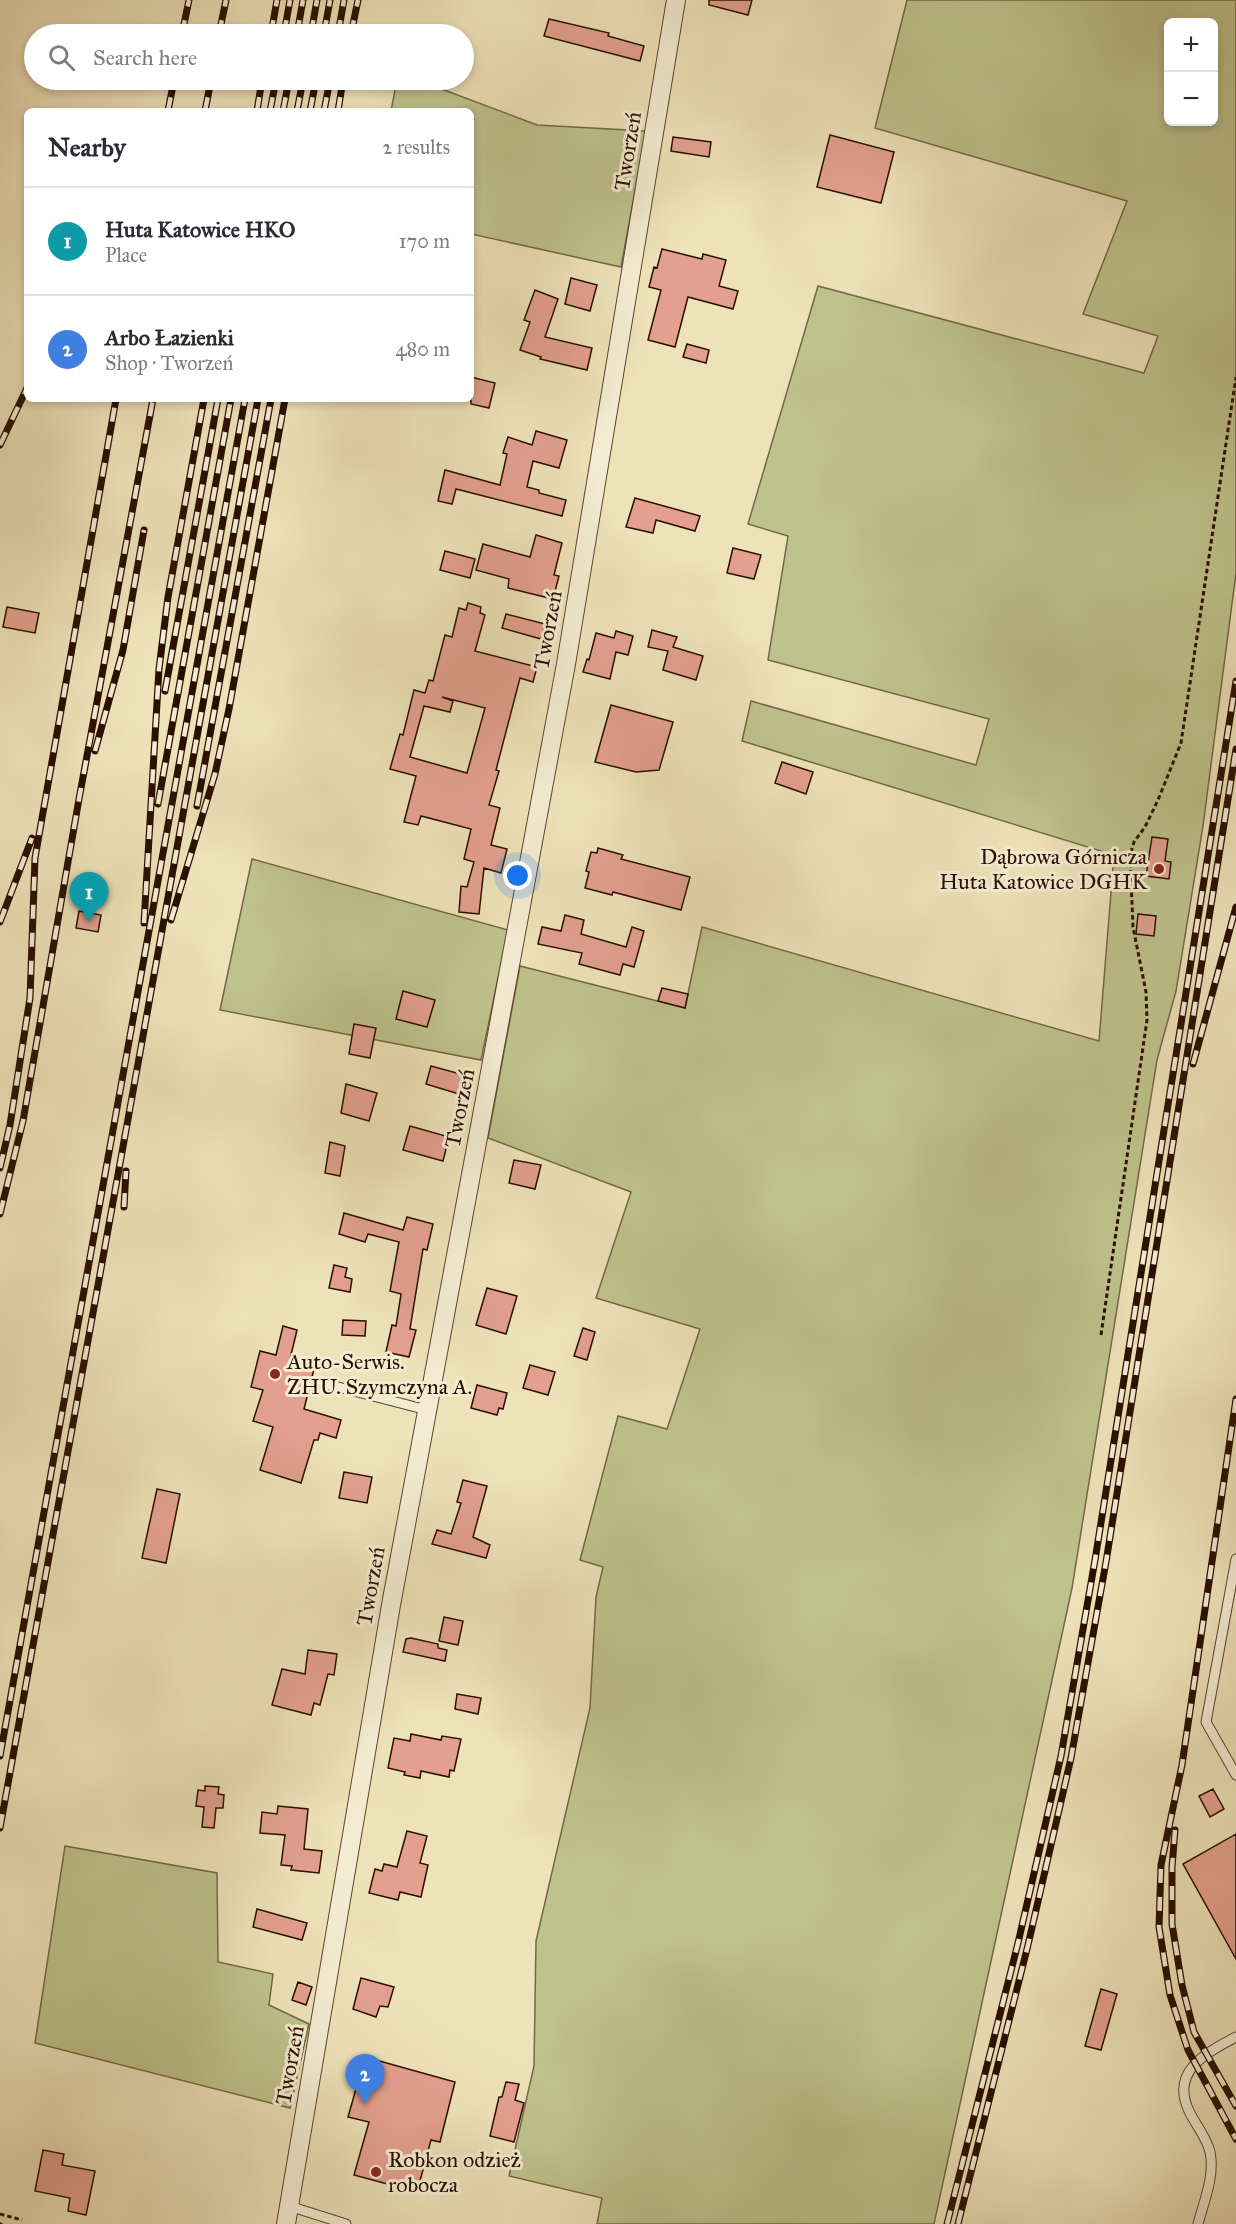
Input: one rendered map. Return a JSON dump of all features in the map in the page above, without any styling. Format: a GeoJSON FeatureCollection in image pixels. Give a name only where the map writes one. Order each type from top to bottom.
{"type":"FeatureCollection","features":[{"type":"Feature","properties":{"kind":"street","name":"Tworzeń"},"geometry":{"type":"LineString","coordinates":[[288,2215],[391,1605],[566,663],[676,0]]}},
{"type":"Feature","properties":{"kind":"lane"},"geometry":{"type":"LineString","coordinates":[[322,1383],[427,1410]]}},
{"type":"Feature","properties":{"kind":"lane"},"geometry":{"type":"LineString","coordinates":[[1236,1559],[1206,1722],[1236,1775]]}},
{"type":"Feature","properties":{"kind":"lane"},"geometry":{"type":"LineString","coordinates":[[1198,2224],[1212,2173],[1210,2151],[1188,2109],[1184,2083],[1195,2062],[1206,2053],[1236,2037]]}},
{"type":"Feature","properties":{"kind":"lane"},"geometry":{"type":"LineString","coordinates":[[288,2215],[346,2224]]}},
{"type":"Feature","properties":{"kind":"path"},"geometry":{"type":"LineString","coordinates":[[1101,1335],[1147,1020],[1146,992],[1133,927],[1130,856],[1134,842],[1158,801],[1181,743],[1236,377]]}},
{"type":"Feature","properties":{"kind":"path"},"geometry":{"type":"LineString","coordinates":[[0,2214],[22,2220]]}},
{"type":"Feature","properties":{"kind":"green space"},"geometry":{"type":"Polygon","coordinates":[[[907,0],[1236,0],[1236,573],[1203,826],[1176,991],[1157,1060],[1072,1588],[934,2224],[597,2224],[602,2198],[509,2176],[534,2066],[536,1941],[590,1708],[596,1597],[603,1567],[580,1560],[618,1416],[667,1429],[700,1329],[596,1298],[631,1192],[488,1138],[520,966],[685,1008],[702,927],[1099,1041],[1114,855],[742,741],[751,701],[976,765],[989,719],[768,660],[788,536],[748,524],[818,286],[1144,373],[1158,336],[1083,314],[1127,201],[875,128],[907,0]]]}},
{"type":"Feature","properties":{"kind":"green space"},"geometry":{"type":"Polygon","coordinates":[[[395,90],[444,90],[537,125],[646,131],[621,267],[474,235],[474,108],[392,108],[395,90]]]}},
{"type":"Feature","properties":{"kind":"green space"},"geometry":{"type":"Polygon","coordinates":[[[252,859],[508,930],[481,1060],[220,1010],[252,859]]]}},
{"type":"Feature","properties":{"kind":"green space"},"geometry":{"type":"Polygon","coordinates":[[[65,1846],[217,1873],[218,1962],[273,1974],[269,2005],[309,2024],[290,2108],[35,2043],[65,1846]]]}},
{"type":"Feature","properties":{"kind":"building"},"geometry":{"type":"Polygon","coordinates":[[[709,0],[752,0],[748,15],[709,5],[709,0]]]}},
{"type":"Feature","properties":{"kind":"building"},"geometry":{"type":"Polygon","coordinates":[[[549,19],[609,33],[608,36],[644,46],[640,61],[544,36],[549,19]]]}},
{"type":"Feature","properties":{"kind":"building"},"geometry":{"type":"Polygon","coordinates":[[[830,135],[894,152],[881,203],[817,187],[830,135]]]}},
{"type":"Feature","properties":{"kind":"building"},"geometry":{"type":"Polygon","coordinates":[[[673,137],[711,142],[709,157],[671,151],[673,137]]]}},
{"type":"Feature","properties":{"kind":"building"},"geometry":{"type":"Polygon","coordinates":[[[662,249],[702,259],[703,254],[726,260],[719,286],[738,291],[733,309],[688,297],[675,347],[648,340],[661,290],[649,287],[662,249]]]}},
{"type":"Feature","properties":{"kind":"building"},"geometry":{"type":"Polygon","coordinates":[[[571,278],[597,285],[590,311],[565,304],[571,278]]]}},
{"type":"Feature","properties":{"kind":"building"},"geometry":{"type":"Polygon","coordinates":[[[535,290],[558,299],[545,337],[592,348],[587,370],[540,359],[541,357],[520,350],[530,322],[524,320],[535,290]]]}},
{"type":"Feature","properties":{"kind":"building"},"geometry":{"type":"Polygon","coordinates":[[[687,344],[709,350],[706,363],[683,357],[687,344]]]}},
{"type":"Feature","properties":{"kind":"building"},"geometry":{"type":"Polygon","coordinates":[[[474,378],[495,383],[489,408],[471,404],[474,402],[474,378]]]}},
{"type":"Feature","properties":{"kind":"building"},"geometry":{"type":"Polygon","coordinates":[[[536,431],[567,440],[559,468],[533,461],[527,487],[539,490],[539,493],[566,500],[562,516],[456,489],[452,504],[438,501],[445,470],[500,485],[507,454],[503,453],[508,437],[532,445],[536,431]]]}},
{"type":"Feature","properties":{"kind":"building"},"geometry":{"type":"Polygon","coordinates":[[[635,498],[700,516],[695,531],[656,520],[653,533],[626,527],[635,498]]]}},
{"type":"Feature","properties":{"kind":"building"},"geometry":{"type":"Polygon","coordinates":[[[536,535],[562,543],[554,575],[559,576],[553,599],[508,588],[509,579],[476,570],[483,544],[530,557],[536,535]]]}},
{"type":"Feature","properties":{"kind":"building"},"geometry":{"type":"Polygon","coordinates":[[[733,548],[761,555],[754,579],[727,573],[733,548]]]}},
{"type":"Feature","properties":{"kind":"building"},"geometry":{"type":"Polygon","coordinates":[[[445,551],[475,559],[470,578],[440,570],[445,551]]]}},
{"type":"Feature","properties":{"kind":"building"},"geometry":{"type":"Polygon","coordinates":[[[468,603],[481,607],[480,613],[485,615],[475,651],[537,667],[533,682],[520,678],[496,770],[499,771],[489,805],[500,808],[491,845],[507,849],[501,873],[484,868],[479,914],[459,912],[461,886],[467,887],[474,862],[464,859],[471,829],[421,816],[418,825],[404,822],[416,776],[390,769],[400,734],[403,735],[414,690],[425,693],[429,680],[433,681],[445,635],[452,637],[459,608],[466,610],[468,603]],[[442,697],[453,701],[450,712],[424,706],[410,757],[467,773],[485,708],[442,697]]]}},
{"type":"Feature","properties":{"kind":"building"},"geometry":{"type":"Polygon","coordinates":[[[7,607],[39,613],[35,633],[3,627],[7,607]]]}},
{"type":"Feature","properties":{"kind":"building"},"geometry":{"type":"Polygon","coordinates":[[[506,614],[545,624],[541,639],[502,628],[506,614]]]}},
{"type":"Feature","properties":{"kind":"building"},"geometry":{"type":"Polygon","coordinates":[[[652,630],[677,637],[673,647],[703,656],[696,680],[663,670],[668,651],[648,647],[652,630]]]}},
{"type":"Feature","properties":{"kind":"building"},"geometry":{"type":"Polygon","coordinates":[[[616,631],[633,636],[628,655],[616,652],[610,679],[583,672],[587,659],[589,660],[596,633],[614,638],[616,631]]]}},
{"type":"Feature","properties":{"kind":"building"},"geometry":{"type":"Polygon","coordinates":[[[611,705],[673,722],[659,770],[636,772],[595,762],[611,705]]]}},
{"type":"Feature","properties":{"kind":"building"},"geometry":{"type":"Polygon","coordinates":[[[782,762],[813,772],[806,794],[775,783],[782,762]]]}},
{"type":"Feature","properties":{"kind":"building"},"geometry":{"type":"Polygon","coordinates":[[[1152,837],[1168,839],[1165,861],[1171,862],[1169,879],[1146,876],[1152,837]]]}},
{"type":"Feature","properties":{"kind":"building"},"geometry":{"type":"Polygon","coordinates":[[[598,848],[623,855],[621,859],[690,877],[681,910],[613,892],[612,895],[585,888],[589,872],[586,871],[591,852],[597,853],[598,848]]]}},
{"type":"Feature","properties":{"kind":"building"},"geometry":{"type":"Polygon","coordinates":[[[79,911],[101,915],[98,932],[76,928],[79,911]]]}},
{"type":"Feature","properties":{"kind":"building"},"geometry":{"type":"Polygon","coordinates":[[[1138,914],[1156,916],[1154,936],[1136,934],[1138,914]]]}},
{"type":"Feature","properties":{"kind":"building"},"geometry":{"type":"Polygon","coordinates":[[[565,915],[584,920],[581,934],[626,947],[632,927],[644,931],[634,967],[623,964],[620,975],[579,964],[582,953],[538,944],[542,927],[561,931],[565,915]]]}},
{"type":"Feature","properties":{"kind":"building"},"geometry":{"type":"Polygon","coordinates":[[[662,988],[688,994],[685,1008],[658,1001],[662,988]]]}},
{"type":"Feature","properties":{"kind":"building"},"geometry":{"type":"Polygon","coordinates":[[[403,991],[435,1000],[427,1027],[396,1019],[403,991]]]}},
{"type":"Feature","properties":{"kind":"building"},"geometry":{"type":"Polygon","coordinates":[[[354,1024],[376,1028],[370,1058],[349,1054],[354,1024]]]}},
{"type":"Feature","properties":{"kind":"building"},"geometry":{"type":"Polygon","coordinates":[[[431,1066],[464,1075],[459,1094],[426,1084],[431,1066]]]}},
{"type":"Feature","properties":{"kind":"building"},"geometry":{"type":"Polygon","coordinates":[[[346,1084],[377,1093],[369,1121],[341,1113],[346,1084]]]}},
{"type":"Feature","properties":{"kind":"building"},"geometry":{"type":"Polygon","coordinates":[[[410,1126],[449,1137],[443,1161],[403,1150],[410,1126]]]}},
{"type":"Feature","properties":{"kind":"building"},"geometry":{"type":"Polygon","coordinates":[[[330,1142],[345,1146],[340,1176],[325,1173],[330,1142]]]}},
{"type":"Feature","properties":{"kind":"building"},"geometry":{"type":"Polygon","coordinates":[[[514,1160],[541,1165],[535,1189],[509,1183],[514,1160]]]}},
{"type":"Feature","properties":{"kind":"building"},"geometry":{"type":"Polygon","coordinates":[[[344,1213],[403,1230],[407,1217],[433,1224],[427,1250],[423,1249],[410,1329],[416,1330],[409,1357],[386,1352],[392,1325],[396,1326],[401,1294],[390,1291],[399,1242],[368,1234],[365,1242],[339,1234],[344,1213]]]}},
{"type":"Feature","properties":{"kind":"building"},"geometry":{"type":"Polygon","coordinates":[[[334,1265],[347,1268],[345,1277],[352,1279],[350,1292],[329,1288],[334,1265]]]}},
{"type":"Feature","properties":{"kind":"building"},"geometry":{"type":"Polygon","coordinates":[[[487,1288],[517,1296],[506,1334],[476,1325],[487,1288]]]}},
{"type":"Feature","properties":{"kind":"building"},"geometry":{"type":"Polygon","coordinates":[[[343,1320],[366,1321],[365,1336],[342,1335],[343,1320]]]}},
{"type":"Feature","properties":{"kind":"building"},"geometry":{"type":"Polygon","coordinates":[[[283,1326],[297,1330],[290,1359],[315,1365],[304,1409],[341,1420],[336,1438],[320,1433],[318,1440],[314,1440],[301,1483],[260,1470],[273,1427],[253,1421],[263,1390],[251,1387],[260,1351],[276,1355],[283,1326]]]}},
{"type":"Feature","properties":{"kind":"building"},"geometry":{"type":"Polygon","coordinates":[[[583,1328],[595,1332],[587,1360],[574,1356],[583,1328]]]}},
{"type":"Feature","properties":{"kind":"building"},"geometry":{"type":"Polygon","coordinates":[[[530,1365],[555,1372],[548,1395],[523,1388],[530,1365]]]}},
{"type":"Feature","properties":{"kind":"building"},"geometry":{"type":"Polygon","coordinates":[[[477,1385],[507,1393],[503,1409],[499,1408],[497,1415],[471,1408],[477,1385]]]}},
{"type":"Feature","properties":{"kind":"building"},"geometry":{"type":"Polygon","coordinates":[[[344,1472],[372,1477],[367,1503],[339,1498],[344,1472]]]}},
{"type":"Feature","properties":{"kind":"building"},"geometry":{"type":"Polygon","coordinates":[[[463,1480],[487,1486],[473,1537],[490,1545],[486,1558],[432,1544],[437,1530],[451,1534],[461,1503],[457,1502],[463,1480]]]}},
{"type":"Feature","properties":{"kind":"building"},"geometry":{"type":"Polygon","coordinates":[[[157,1489],[180,1494],[166,1563],[142,1558],[157,1489]]]}},
{"type":"Feature","properties":{"kind":"building"},"geometry":{"type":"Polygon","coordinates":[[[444,1617],[463,1621],[458,1645],[439,1641],[444,1617]]]}},
{"type":"Feature","properties":{"kind":"building"},"geometry":{"type":"Polygon","coordinates":[[[406,1639],[438,1644],[438,1648],[447,1650],[445,1661],[403,1652],[406,1639]]]}},
{"type":"Feature","properties":{"kind":"building"},"geometry":{"type":"Polygon","coordinates":[[[308,1650],[337,1654],[334,1675],[328,1674],[320,1705],[314,1703],[311,1715],[272,1705],[282,1669],[305,1674],[308,1650]]]}},
{"type":"Feature","properties":{"kind":"building"},"geometry":{"type":"Polygon","coordinates":[[[457,1694],[481,1698],[478,1714],[455,1709],[457,1694]]]}},
{"type":"Feature","properties":{"kind":"building"},"geometry":{"type":"Polygon","coordinates":[[[411,1734],[441,1740],[442,1736],[461,1739],[454,1771],[450,1770],[449,1777],[421,1771],[420,1778],[404,1775],[405,1772],[388,1768],[394,1738],[410,1741],[411,1734]]]}},
{"type":"Feature","properties":{"kind":"building"},"geometry":{"type":"Polygon","coordinates":[[[205,1786],[219,1787],[218,1794],[224,1795],[223,1808],[216,1808],[214,1828],[202,1827],[204,1807],[196,1806],[198,1790],[205,1791],[205,1786]]]}},
{"type":"Feature","properties":{"kind":"building"},"geometry":{"type":"Polygon","coordinates":[[[1213,1789],[1224,1809],[1210,1817],[1199,1796],[1213,1789]]]}},
{"type":"Feature","properties":{"kind":"building"},"geometry":{"type":"Polygon","coordinates":[[[278,1806],[308,1809],[304,1849],[322,1851],[319,1873],[291,1870],[292,1866],[281,1865],[285,1835],[260,1833],[262,1812],[277,1814],[278,1806]]]}},
{"type":"Feature","properties":{"kind":"building"},"geometry":{"type":"Polygon","coordinates":[[[407,1831],[427,1836],[420,1863],[428,1865],[421,1897],[400,1892],[398,1900],[369,1893],[375,1869],[382,1871],[384,1864],[397,1867],[407,1831]]]}},
{"type":"Feature","properties":{"kind":"building"},"geometry":{"type":"Polygon","coordinates":[[[1236,1834],[1236,1959],[1183,1864],[1236,1834]]]}},
{"type":"Feature","properties":{"kind":"building"},"geometry":{"type":"Polygon","coordinates":[[[257,1909],[307,1923],[302,1940],[253,1927],[257,1909]]]}},
{"type":"Feature","properties":{"kind":"building"},"geometry":{"type":"Polygon","coordinates":[[[361,1978],[394,1987],[388,2007],[380,2006],[376,2017],[353,2009],[361,1978]]]}},
{"type":"Feature","properties":{"kind":"building"},"geometry":{"type":"Polygon","coordinates":[[[298,1982],[312,1987],[306,2005],[292,2000],[298,1982]]]}},
{"type":"Feature","properties":{"kind":"building"},"geometry":{"type":"Polygon","coordinates":[[[1101,1989],[1117,1994],[1101,2050],[1085,2046],[1101,1989]]]}},
{"type":"Feature","properties":{"kind":"building"},"geometry":{"type":"Polygon","coordinates":[[[365,2057],[455,2082],[440,2142],[431,2140],[417,2192],[354,2175],[369,2122],[348,2117],[365,2057]]]}},
{"type":"Feature","properties":{"kind":"building"},"geometry":{"type":"Polygon","coordinates":[[[506,2082],[519,2084],[515,2100],[524,2103],[514,2142],[490,2136],[499,2097],[502,2097],[506,2082]]]}},
{"type":"Feature","properties":{"kind":"building"},"geometry":{"type":"Polygon","coordinates":[[[43,2150],[64,2154],[62,2165],[95,2171],[86,2215],[68,2211],[70,2198],[35,2191],[43,2150]]]}},
{"type":"Feature","properties":{"kind":"railway"},"geometry":{"type":"LineString","coordinates":[[184,24],[189,0]]}},
{"type":"Feature","properties":{"kind":"railway"},"geometry":{"type":"LineString","coordinates":[[221,24],[226,0]]}},
{"type":"Feature","properties":{"kind":"railway"},"geometry":{"type":"LineString","coordinates":[[273,24],[277,0]]}},
{"type":"Feature","properties":{"kind":"railway"},"geometry":{"type":"LineString","coordinates":[[286,24],[290,0]]}},
{"type":"Feature","properties":{"kind":"railway"},"geometry":{"type":"LineString","coordinates":[[299,24],[303,0]]}},
{"type":"Feature","properties":{"kind":"railway"},"geometry":{"type":"LineString","coordinates":[[313,24],[317,0]]}},
{"type":"Feature","properties":{"kind":"railway"},"geometry":{"type":"LineString","coordinates":[[326,24],[330,0]]}},
{"type":"Feature","properties":{"kind":"railway"},"geometry":{"type":"LineString","coordinates":[[340,24],[344,0]]}},
{"type":"Feature","properties":{"kind":"railway"},"geometry":{"type":"LineString","coordinates":[[353,24],[358,0]]}},
{"type":"Feature","properties":{"kind":"railway"},"geometry":{"type":"LineString","coordinates":[[169,108],[172,90]]}},
{"type":"Feature","properties":{"kind":"railway"},"geometry":{"type":"LineString","coordinates":[[206,108],[209,90]]}},
{"type":"Feature","properties":{"kind":"railway"},"geometry":{"type":"LineString","coordinates":[[257,108],[260,90]]}},
{"type":"Feature","properties":{"kind":"railway"},"geometry":{"type":"LineString","coordinates":[[271,108],[274,90]]}},
{"type":"Feature","properties":{"kind":"railway"},"geometry":{"type":"LineString","coordinates":[[284,108],[287,90]]}},
{"type":"Feature","properties":{"kind":"railway"},"geometry":{"type":"LineString","coordinates":[[298,108],[301,90]]}},
{"type":"Feature","properties":{"kind":"railway"},"geometry":{"type":"LineString","coordinates":[[311,108],[314,90]]}},
{"type":"Feature","properties":{"kind":"railway"},"geometry":{"type":"LineString","coordinates":[[325,108],[328,90]]}},
{"type":"Feature","properties":{"kind":"railway"},"geometry":{"type":"LineString","coordinates":[[338,108],[341,90]]}},
{"type":"Feature","properties":{"kind":"railway"},"geometry":{"type":"LineString","coordinates":[[0,445],[24,394]]}},
{"type":"Feature","properties":{"kind":"railway"},"geometry":{"type":"LineString","coordinates":[[0,1168],[10,1125],[30,998],[35,858],[115,402]]}},
{"type":"Feature","properties":{"kind":"railway"},"geometry":{"type":"LineString","coordinates":[[0,1214],[23,1121],[79,799],[152,402]]}},
{"type":"Feature","properties":{"kind":"railway"},"geometry":{"type":"LineString","coordinates":[[144,923],[159,669],[168,597],[203,402]]}},
{"type":"Feature","properties":{"kind":"railway"},"geometry":{"type":"LineString","coordinates":[[165,691],[217,402]]}},
{"type":"Feature","properties":{"kind":"railway"},"geometry":{"type":"LineString","coordinates":[[158,804],[230,402]]}},
{"type":"Feature","properties":{"kind":"railway"},"geometry":{"type":"LineString","coordinates":[[0,1756],[244,402]]}},
{"type":"Feature","properties":{"kind":"railway"},"geometry":{"type":"LineString","coordinates":[[0,1828],[257,402]]}},
{"type":"Feature","properties":{"kind":"railway"},"geometry":{"type":"LineString","coordinates":[[197,806],[270,402]]}},
{"type":"Feature","properties":{"kind":"railway"},"geometry":{"type":"LineString","coordinates":[[171,920],[215,774],[229,709],[284,402]]}},
{"type":"Feature","properties":{"kind":"railway"},"geometry":{"type":"LineString","coordinates":[[95,751],[123,650],[144,530]]}},
{"type":"Feature","properties":{"kind":"railway"},"geometry":{"type":"LineString","coordinates":[[947,2224],[1018,1943],[1061,1756],[1095,1560],[1236,681]]}},
{"type":"Feature","properties":{"kind":"railway"},"geometry":{"type":"LineString","coordinates":[[958,2224],[1028,1945],[1071,1758],[1106,1562],[1236,749]]}},
{"type":"Feature","properties":{"kind":"railway"},"geometry":{"type":"LineString","coordinates":[[0,922],[32,838]]}},
{"type":"Feature","properties":{"kind":"railway"},"geometry":{"type":"LineString","coordinates":[[1193,1064],[1236,907]]}},
{"type":"Feature","properties":{"kind":"railway"},"geometry":{"type":"LineString","coordinates":[[124,1207],[126,1171]]}},
{"type":"Feature","properties":{"kind":"railway"},"geometry":{"type":"LineString","coordinates":[[1236,1399],[1182,1765],[1161,1865],[1159,1927],[1170,1995],[1188,2050],[1236,2139]]}},
{"type":"Feature","properties":{"kind":"railway"},"geometry":{"type":"LineString","coordinates":[[1175,1830],[1172,1867],[1172,1924],[1182,1985],[1194,2032],[1236,2106]]}},
{"type":"Feature","properties":{"kind":"place","name":"Dąbrowa Górnicza Huta Katowice DGHK"},"geometry":{"type":"Point","coordinates":[1159,869]}},
{"type":"Feature","properties":{"kind":"place","name":"Huta Katowice HKO"},"geometry":{"type":"Point","coordinates":[89,922]}},
{"type":"Feature","properties":{"kind":"place","name":"Auto-Serwis. ZHU. Szymczyna A."},"geometry":{"type":"Point","coordinates":[275,1374]}},
{"type":"Feature","properties":{"kind":"place","name":"Arbo Łazienki"},"geometry":{"type":"Point","coordinates":[365,2104]}},
{"type":"Feature","properties":{"kind":"place","name":"Robkon odzież robocza"},"geometry":{"type":"Point","coordinates":[376,2172]}}]}
